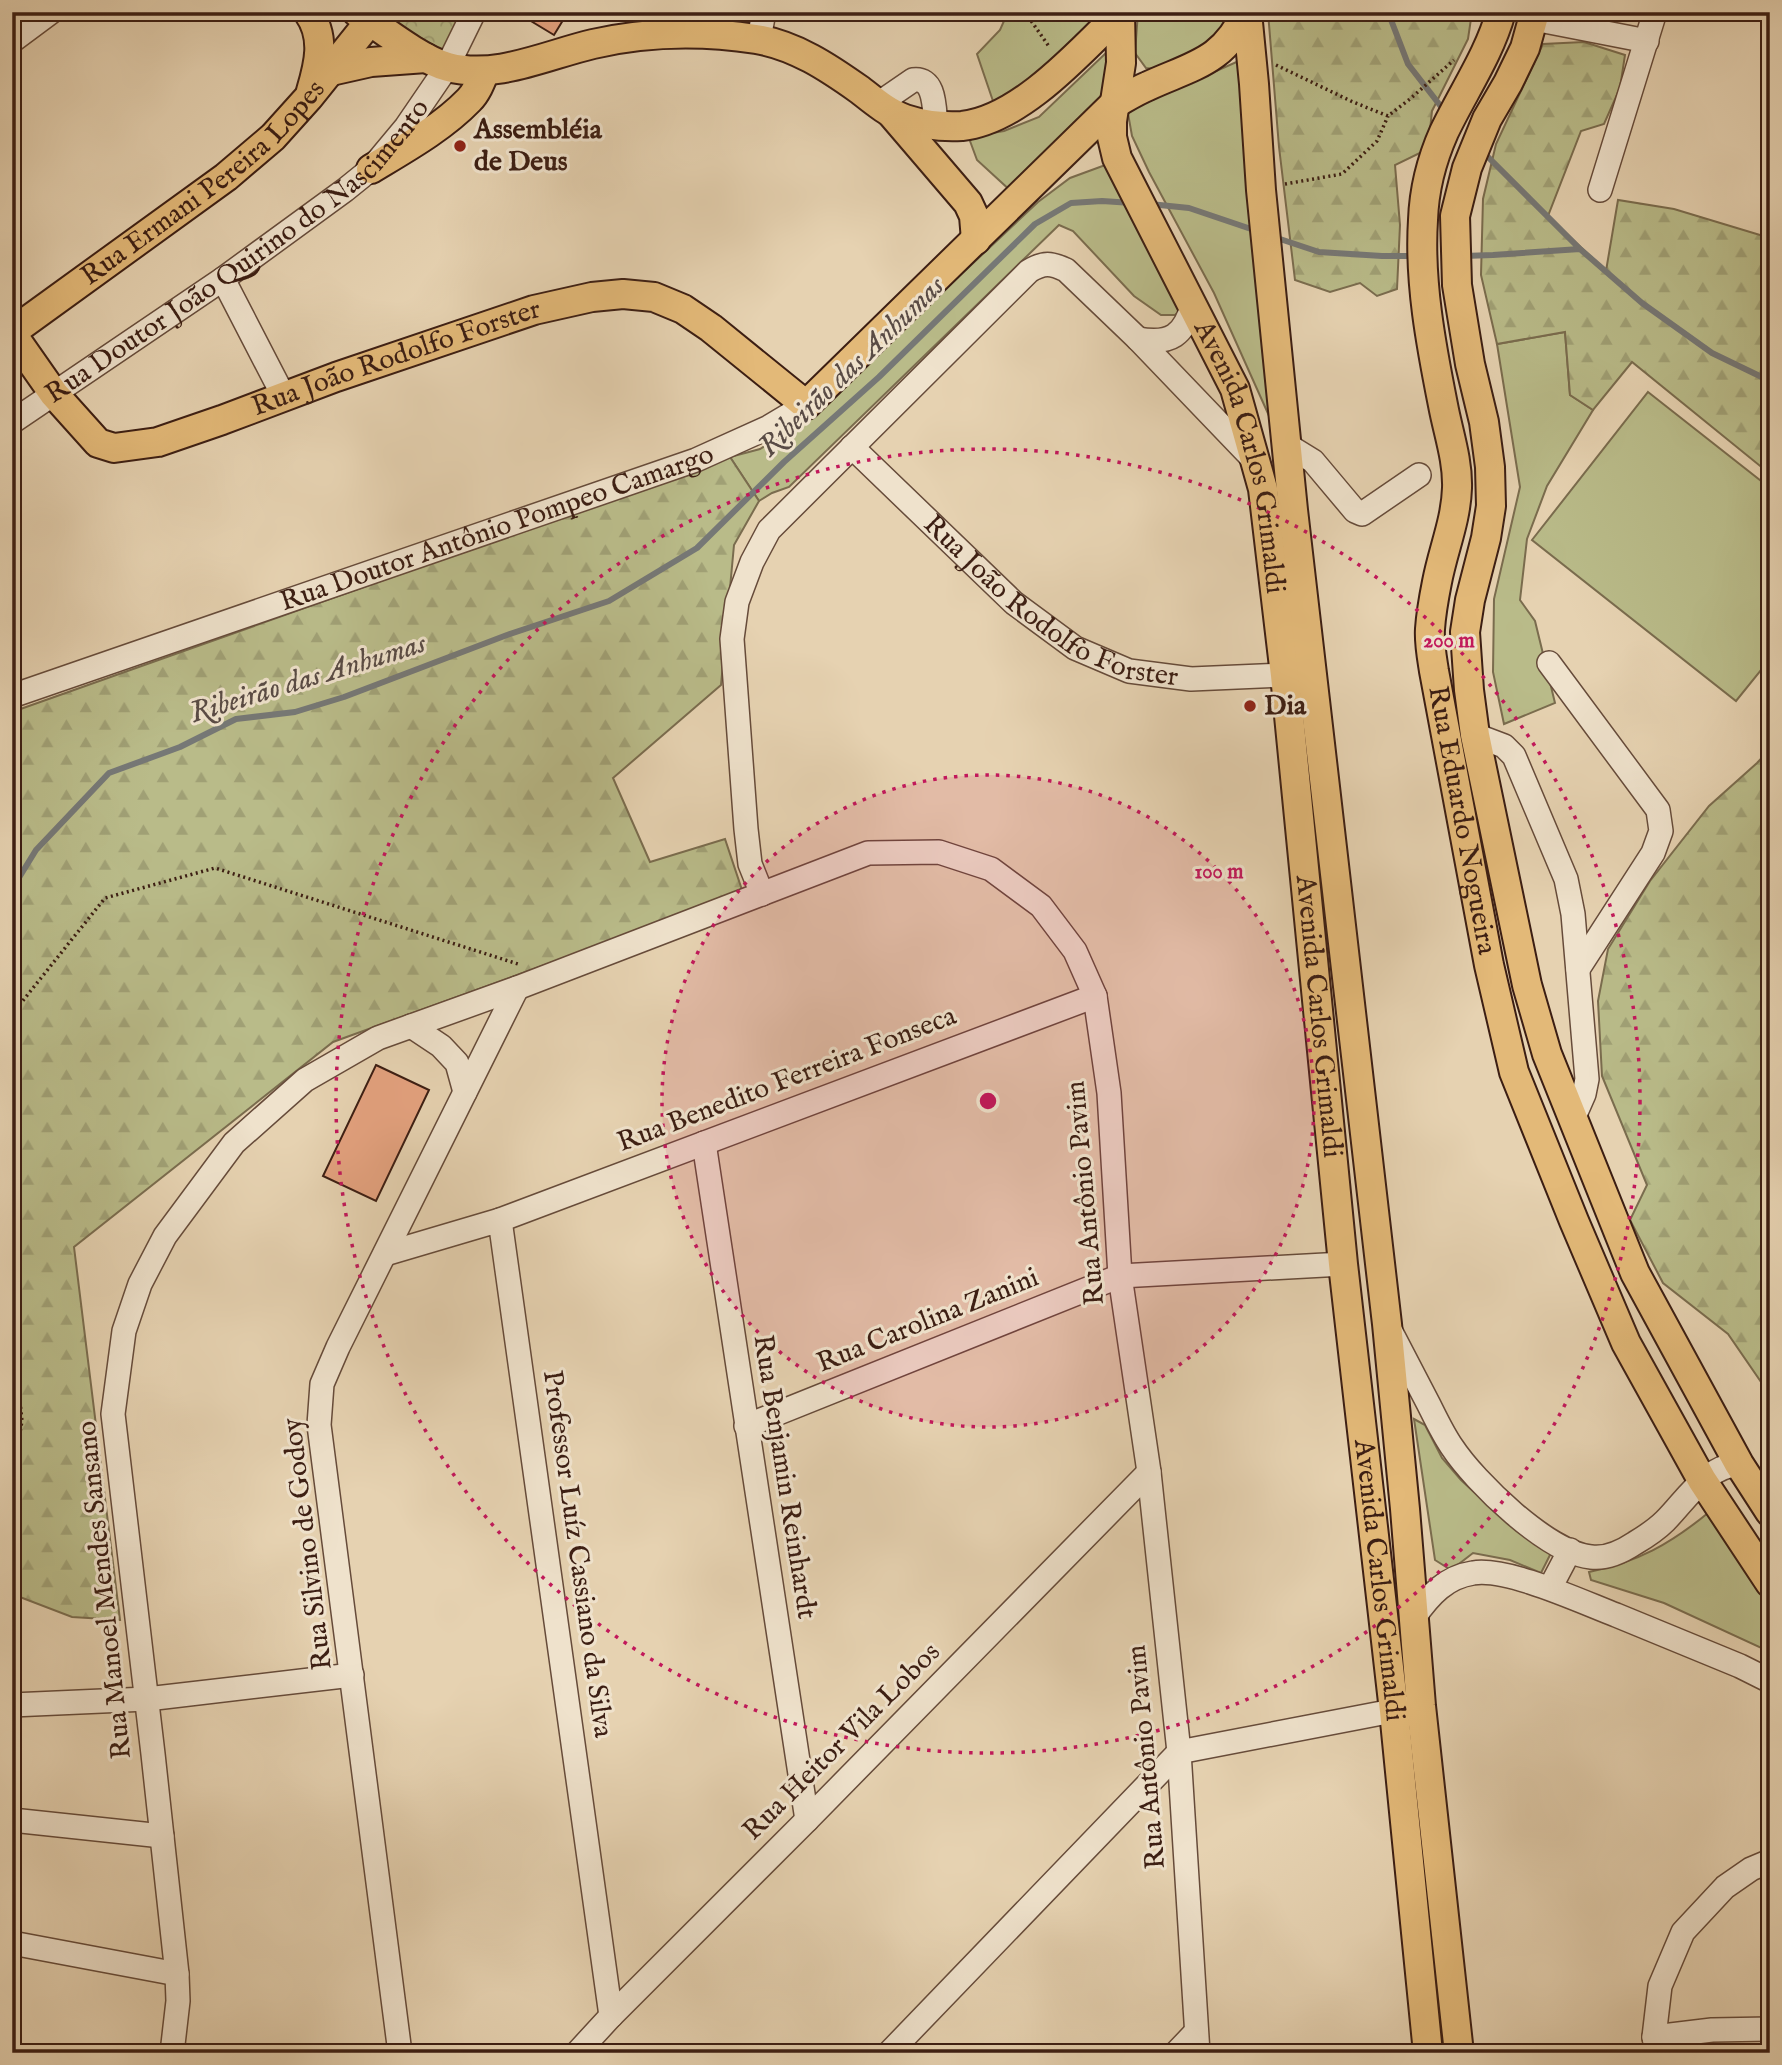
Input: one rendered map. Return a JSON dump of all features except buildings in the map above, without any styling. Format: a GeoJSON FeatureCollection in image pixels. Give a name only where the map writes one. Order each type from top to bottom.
{"type":"FeatureCollection","features":[{"type":"Feature","properties":{"kind":"main road"},"geometry":{"type":"LineString","coordinates":[[308,12],[320,46],[319,62],[309,97]]}},
{"type":"Feature","properties":{"kind":"main road","name":"Avenida Carlos Grimaldi"},"geometry":{"type":"LineString","coordinates":[[1246,12],[1287,445],[1387,1324],[1421,1706],[1460,2053]]}},
{"type":"Feature","properties":{"kind":"main road","name":"Rua Doutor Antônio Pompeo Camargo"},"geometry":{"type":"LineString","coordinates":[[806,405],[1114,104],[1147,86],[1205,61],[1226,44],[1241,24],[1246,12]]}},
{"type":"Feature","properties":{"kind":"main road","name":"Rua Eduardo Nogueira"},"geometry":{"type":"LineString","coordinates":[[1501,12],[1496,30],[1444,133],[1429,176],[1422,219],[1427,312],[1458,487],[1451,536],[1437,581],[1430,631],[1434,671],[1489,965],[1514,1072],[1626,1343],[1702,1480],[1770,1583]]}},
{"type":"Feature","properties":{"kind":"main road"},"geometry":{"type":"LineString","coordinates":[[331,71],[371,62],[437,62],[485,71],[634,36],[716,34],[762,26],[794,50],[906,119],[936,126],[964,126],[1003,112],[1036,91],[1120,13]]}},
{"type":"Feature","properties":{"kind":"main road","name":"Avenida Carlos Grimaldi"},"geometry":{"type":"LineString","coordinates":[[1120,13],[1121,63],[1112,136],[1117,158],[1235,389],[1263,489],[1285,675],[1343,1264],[1394,1711],[1428,2053]]}},
{"type":"Feature","properties":{"kind":"main road"},"geometry":{"type":"LineString","coordinates":[[367,15],[437,62]]}},
{"type":"Feature","properties":{"kind":"main road","name":"Rua Ermani Pereira Lopes"},"geometry":{"type":"LineString","coordinates":[[12,333],[226,177],[273,137],[331,71],[367,15]]}},
{"type":"Feature","properties":{"kind":"main road","name":"Rua Eduardo Nogueira"},"geometry":{"type":"LineString","coordinates":[[1535,16],[1525,48],[1487,119],[1467,168],[1458,204],[1457,285],[1469,364],[1483,422],[1490,467],[1491,506],[1465,632],[1475,735],[1527,985],[1547,1054],[1635,1273],[1739,1464],[1770,1512]]}},
{"type":"Feature","properties":{"kind":"main road"},"geometry":{"type":"LineString","coordinates":[[371,169],[444,121],[471,99],[485,71]]}},
{"type":"Feature","properties":{"kind":"main road"},"geometry":{"type":"LineString","coordinates":[[885,108],[968,203],[974,216],[976,240]]}},
{"type":"Feature","properties":{"kind":"main road","name":"Rua João Rodolfo Forster"},"geometry":{"type":"LineString","coordinates":[[12,333],[54,394],[98,443],[114,448],[158,442],[534,310],[592,297],[623,294],[653,297],[683,309],[711,328],[806,405]]}},
{"type":"Feature","properties":{"kind":"street"},"geometry":{"type":"LineString","coordinates":[[12,41],[51,12]]}},
{"type":"Feature","properties":{"kind":"street","name":"Rua Doutor João Quirino do Nascimento"},"geometry":{"type":"LineString","coordinates":[[12,422],[223,279],[371,169],[406,127],[437,62],[474,12]]}},
{"type":"Feature","properties":{"kind":"street"},"geometry":{"type":"LineString","coordinates":[[1601,190],[1655,12]]}},
{"type":"Feature","properties":{"kind":"street"},"geometry":{"type":"LineString","coordinates":[[1535,16],[1647,41]]}},
{"type":"Feature","properties":{"kind":"street"},"geometry":{"type":"LineString","coordinates":[[885,108],[913,80],[920,79],[930,87],[936,126]]}},
{"type":"Feature","properties":{"kind":"street"},"geometry":{"type":"LineString","coordinates":[[762,894],[750,864],[732,639],[737,602],[752,562],[769,530],[1029,271],[1041,264],[1052,263],[1066,270],[1138,339],[1256,463]]}},
{"type":"Feature","properties":{"kind":"street"},"geometry":{"type":"LineString","coordinates":[[223,279],[284,397]]}},
{"type":"Feature","properties":{"kind":"street"},"geometry":{"type":"LineString","coordinates":[[1138,339],[1156,342],[1170,338],[1189,318],[1193,303]]}},
{"type":"Feature","properties":{"kind":"street","name":"Rua Doutor Antônio Pompeo Camargo"},"geometry":{"type":"LineString","coordinates":[[12,696],[696,460],[769,427],[806,405]]}},
{"type":"Feature","properties":{"kind":"street"},"geometry":{"type":"LineString","coordinates":[[1287,445],[1313,461],[1355,511],[1362,514],[1419,475]]}},
{"type":"Feature","properties":{"kind":"street","name":"Rua João Rodolfo Forster"},"geometry":{"type":"LineString","coordinates":[[852,447],[1014,603],[1075,648],[1129,671],[1191,679],[1285,675]]}},
{"type":"Feature","properties":{"kind":"street"},"geometry":{"type":"LineString","coordinates":[[1549,663],[1658,810],[1661,831],[1653,853],[1578,969]]}},
{"type":"Feature","properties":{"kind":"street"},"geometry":{"type":"LineString","coordinates":[[1475,735],[1504,746],[1514,756],[1566,879],[1573,914],[1587,1079],[1584,1094],[1573,1119]]}},
{"type":"Feature","properties":{"kind":"street","name":"Rua Antônio Pavim"},"geometry":{"type":"LineString","coordinates":[[517,988],[868,853],[939,852],[991,869],[1041,906],[1075,951],[1096,996],[1109,1093],[1120,1276],[1149,1472],[1179,1752],[1197,2042]]}},
{"type":"Feature","properties":{"kind":"street","name":"Rua Manoel Mendes Sansano"},"geometry":{"type":"LineString","coordinates":[[172,2053],[178,2001],[177,1975],[113,1414],[124,1331],[141,1284],[165,1236],[233,1143],[305,1080],[378,1038],[517,988]]}},
{"type":"Feature","properties":{"kind":"street","name":"Rua Silvino de Godoy"},"geometry":{"type":"LineString","coordinates":[[400,2053],[319,1424],[323,1384],[338,1346],[517,988]]}},
{"type":"Feature","properties":{"kind":"street","name":"Rua Benedito Ferreira Fonseca"},"geometry":{"type":"LineString","coordinates":[[500,1220],[1096,996]]}},
{"type":"Feature","properties":{"kind":"street"},"geometry":{"type":"LineString","coordinates":[[411,1026],[441,1046],[457,1063],[465,1092]]}},
{"type":"Feature","properties":{"kind":"street","name":"Rua Benjamin Reinhardt"},"geometry":{"type":"LineString","coordinates":[[704,1143],[807,1820]]}},
{"type":"Feature","properties":{"kind":"street"},"geometry":{"type":"LineString","coordinates":[[384,1254],[500,1220]]}},
{"type":"Feature","properties":{"kind":"street","name":"Professor Luíz Cassiano da Silva"},"geometry":{"type":"LineString","coordinates":[[500,1220],[611,2016]]}},
{"type":"Feature","properties":{"kind":"street","name":"Rua Carolina Zanini"},"geometry":{"type":"LineString","coordinates":[[746,1426],[1120,1276],[1343,1264]]}},
{"type":"Feature","properties":{"kind":"street"},"geometry":{"type":"LineString","coordinates":[[1387,1324],[1450,1445],[1470,1472],[1487,1490],[1541,1535],[1570,1550],[1588,1557],[1603,1558],[1635,1544],[1663,1522],[1702,1480],[1718,1470],[1739,1464]]}},
{"type":"Feature","properties":{"kind":"street","name":"Rua Heitor Vila Lobos"},"geometry":{"type":"LineString","coordinates":[[577,2053],[1149,1472]]}},
{"type":"Feature","properties":{"kind":"street"},"geometry":{"type":"LineString","coordinates":[[1550,1588],[1570,1550]]}},
{"type":"Feature","properties":{"kind":"street"},"geometry":{"type":"LineString","coordinates":[[1415,1616],[1432,1592],[1456,1577],[1475,1572],[1499,1574],[1550,1588],[1740,1666],[1770,1681]]}},
{"type":"Feature","properties":{"kind":"street"},"geometry":{"type":"LineString","coordinates":[[12,1705],[146,1699],[352,1675]]}},
{"type":"Feature","properties":{"kind":"street"},"geometry":{"type":"LineString","coordinates":[[889,2053],[1179,1752],[1421,1706]]}},
{"type":"Feature","properties":{"kind":"street"},"geometry":{"type":"LineString","coordinates":[[12,1821],[162,1836]]}},
{"type":"Feature","properties":{"kind":"street"},"geometry":{"type":"LineString","coordinates":[[1770,1861],[1751,1869],[1725,1886],[1683,1932],[1660,1986],[1656,2045],[1712,2031],[1770,2029]]}},
{"type":"Feature","properties":{"kind":"street"},"geometry":{"type":"LineString","coordinates":[[12,1943],[177,1975]]}},
{"type":"Feature","properties":{"kind":"street"},"geometry":{"type":"LineString","coordinates":[[1176,2053],[1197,2042]]}},
{"type":"Feature","properties":{"kind":"path"},"geometry":{"type":"LineString","coordinates":[[1025,12],[1063,67]]}},
{"type":"Feature","properties":{"kind":"path"},"geometry":{"type":"LineString","coordinates":[[1252,63],[1278,65],[1388,116]]}},
{"type":"Feature","properties":{"kind":"path"},"geometry":{"type":"LineString","coordinates":[[1261,185],[1290,184],[1342,174],[1377,141],[1388,116],[1440,71]]}},
{"type":"Feature","properties":{"kind":"path"},"geometry":{"type":"LineString","coordinates":[[12,1031],[17,1008],[105,898],[215,868],[552,974]]}},
{"type":"Feature","properties":{"kind":"path"},"geometry":{"type":"LineString","coordinates":[[12,1325],[22,1421],[12,1478]]}},
{"type":"Feature","properties":{"kind":"green space"},"geometry":{"type":"Polygon","coordinates":[[[386,12],[461,12],[443,51],[384,16],[386,12]]]}},
{"type":"Feature","properties":{"kind":"green space"},"geometry":{"type":"Polygon","coordinates":[[[1008,12],[1096,12],[1091,25],[1043,72],[994,104],[977,54],[1000,30],[1008,12]]]}},
{"type":"Feature","properties":{"kind":"green space"},"geometry":{"type":"Polygon","coordinates":[[[1138,12],[1237,12],[1222,39],[1170,71],[1146,68],[1135,53],[1138,12]]]}},
{"type":"Feature","properties":{"kind":"green space"},"geometry":{"type":"Polygon","coordinates":[[[1268,12],[1472,12],[1468,39],[1432,111],[1428,149],[1395,165],[1400,225],[1397,289],[1377,296],[1360,283],[1330,292],[1295,280],[1279,147],[1268,12]]]}},
{"type":"Feature","properties":{"kind":"green space"},"geometry":{"type":"Polygon","coordinates":[[[1584,42],[1625,55],[1620,88],[1604,124],[1581,131],[1548,216],[1606,271],[1618,200],[1674,209],[1770,238],[1770,474],[1632,362],[1593,410],[1570,395],[1565,332],[1497,344],[1481,275],[1483,199],[1496,144],[1543,44],[1584,42]]]}},
{"type":"Feature","properties":{"kind":"green space"},"geometry":{"type":"Polygon","coordinates":[[[1108,51],[1105,99],[1012,192],[977,160],[970,141],[974,136],[1004,131],[1039,117],[1108,51]]]}},
{"type":"Feature","properties":{"kind":"green space"},"geometry":{"type":"Polygon","coordinates":[[[1241,60],[1270,418],[1214,293],[1132,136],[1127,108],[1241,60]]]}},
{"type":"Feature","properties":{"kind":"green space"},"geometry":{"type":"Polygon","coordinates":[[[1108,164],[1183,308],[1175,315],[1161,315],[1134,296],[1073,231],[1059,225],[789,487],[759,501],[730,457],[760,449],[790,430],[866,364],[1038,202],[1070,178],[1108,164]]]}},
{"type":"Feature","properties":{"kind":"green space"},"geometry":{"type":"Polygon","coordinates":[[[1565,332],[1570,395],[1593,410],[1547,486],[1527,539],[1520,600],[1535,621],[1555,703],[1504,724],[1493,672],[1494,599],[1520,487],[1497,344],[1565,332]]]}},
{"type":"Feature","properties":{"kind":"green space"},"geometry":{"type":"Polygon","coordinates":[[[1648,392],[1770,488],[1770,659],[1736,701],[1532,540],[1648,392]]]}},
{"type":"Feature","properties":{"kind":"green space"},"geometry":{"type":"Polygon","coordinates":[[[730,457],[759,501],[734,545],[721,685],[613,778],[650,862],[725,839],[743,893],[333,1042],[74,1247],[120,1620],[72,1617],[12,1594],[12,712],[730,457]]]}},
{"type":"Feature","properties":{"kind":"green space"},"geometry":{"type":"Polygon","coordinates":[[[1770,749],[1770,1395],[1728,1334],[1663,1283],[1630,1220],[1647,1185],[1602,1076],[1598,1001],[1608,949],[1650,881],[1709,806],[1770,749]]]}},
{"type":"Feature","properties":{"kind":"green space"},"geometry":{"type":"Polygon","coordinates":[[[1414,1419],[1425,1425],[1442,1458],[1461,1480],[1486,1503],[1551,1553],[1541,1573],[1510,1560],[1473,1553],[1451,1570],[1435,1560],[1414,1419]]]}},
{"type":"Feature","properties":{"kind":"green space"},"geometry":{"type":"Polygon","coordinates":[[[1708,1513],[1770,1602],[1770,1652],[1664,1603],[1591,1580],[1589,1572],[1623,1563],[1653,1550],[1708,1513]]]}},
{"type":"Feature","properties":{"kind":"waterway"},"geometry":{"type":"LineString","coordinates":[[1388,12],[1408,64],[1446,113]]}},
{"type":"Feature","properties":{"kind":"waterway"},"geometry":{"type":"LineString","coordinates":[[1482,151],[1580,249]]}},
{"type":"Feature","properties":{"kind":"waterway","name":"Ribeirão das Anhumas"},"geometry":{"type":"LineString","coordinates":[[12,889],[36,850],[109,773],[180,747],[236,719],[295,712],[344,697],[507,635],[609,601],[697,548],[784,462],[879,377],[1035,224],[1071,203],[1132,203]]}},
{"type":"Feature","properties":{"kind":"waterway","name":"Ribeirão das Anhumas"},"geometry":{"type":"LineString","coordinates":[[1150,204],[1189,208],[1257,231]]}},
{"type":"Feature","properties":{"kind":"waterway","name":"Ribeirão das Anhumas"},"geometry":{"type":"LineString","coordinates":[[1274,237],[1319,252],[1415,256]]}},
{"type":"Feature","properties":{"kind":"waterway","name":"Ribeirão das Anhumas"},"geometry":{"type":"LineString","coordinates":[[1464,256],[1580,249],[1642,303],[1712,353],[1770,381]]}},
{"type":"Feature","properties":{"kind":"place","name":"Assembléia de Deus"},"geometry":{"type":"Point","coordinates":[460,146]}},
{"type":"Feature","properties":{"kind":"place","name":"Dia"},"geometry":{"type":"Point","coordinates":[1250,706]}}]}
